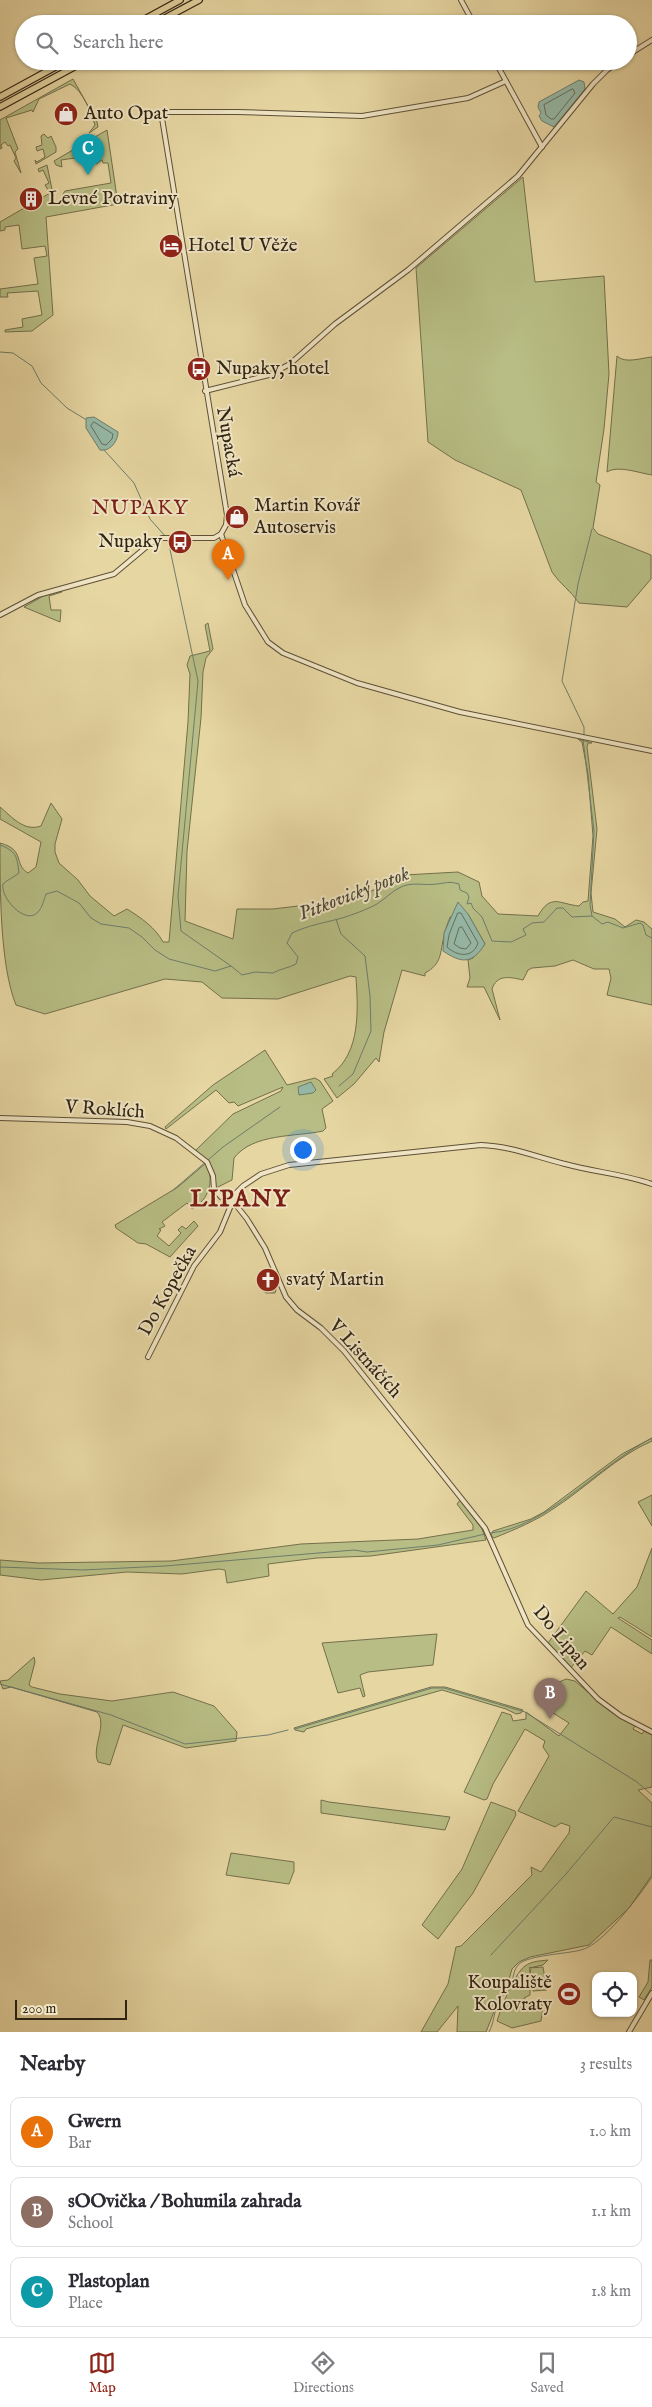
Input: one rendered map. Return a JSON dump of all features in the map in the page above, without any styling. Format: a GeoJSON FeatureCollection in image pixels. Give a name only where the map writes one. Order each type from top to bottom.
{"type":"FeatureCollection","features":[{"type":"Feature","properties":{"kind":"highway"},"geometry":{"type":"LineString","coordinates":[[158,12],[172,0]]}},
{"type":"Feature","properties":{"kind":"highway"},"geometry":{"type":"LineString","coordinates":[[152,15],[180,0]]}},
{"type":"Feature","properties":{"kind":"highway"},"geometry":{"type":"LineString","coordinates":[[171,15],[199,0]]}},
{"type":"Feature","properties":{"kind":"highway"},"geometry":{"type":"LineString","coordinates":[[0,97],[50,70]]}},
{"type":"Feature","properties":{"kind":"highway"},"geometry":{"type":"LineString","coordinates":[[0,107],[68,70]]}},
{"type":"Feature","properties":{"kind":"street"},"geometry":{"type":"LineString","coordinates":[[461,0],[469,15]]}},
{"type":"Feature","properties":{"kind":"street"},"geometry":{"type":"LineString","coordinates":[[637,49],[652,40]]}},
{"type":"Feature","properties":{"kind":"street"},"geometry":{"type":"LineString","coordinates":[[500,70],[542,147]]}},
{"type":"Feature","properties":{"kind":"street"},"geometry":{"type":"LineString","coordinates":[[205,390],[269,375],[290,364],[335,324],[408,270],[518,176],[594,84],[609,70]]}},
{"type":"Feature","properties":{"kind":"street","name":"Nupacká"},"geometry":{"type":"LineString","coordinates":[[221,534],[226,525],[227,515],[205,390],[161,112],[237,112],[362,116],[468,98],[506,82]]}},
{"type":"Feature","properties":{"kind":"street"},"geometry":{"type":"LineString","coordinates":[[0,615],[38,595],[114,574],[151,543],[162,538],[168,536],[209,540],[221,534],[246,606],[268,642],[283,653],[357,683],[460,712],[652,751]]}},
{"type":"Feature","properties":{"kind":"street","name":"V Roklích"},"geometry":{"type":"LineString","coordinates":[[0,1118],[142,1124],[176,1138],[206,1161],[213,1176],[214,1189],[231,1202]]}},
{"type":"Feature","properties":{"kind":"street","name":"Do Kopečka"},"geometry":{"type":"LineString","coordinates":[[148,1357],[194,1266],[220,1232],[231,1202],[243,1186],[271,1170],[289,1166],[481,1145],[502,1146],[566,1165],[614,1173],[652,1184]]}},
{"type":"Feature","properties":{"kind":"street","name":"V Listnáčích"},"geometry":{"type":"LineString","coordinates":[[231,1202],[255,1232],[286,1297],[296,1310],[321,1328],[344,1351],[487,1532]]}},
{"type":"Feature","properties":{"kind":"street","name":"Do Lipan"},"geometry":{"type":"LineString","coordinates":[[487,1532],[518,1606],[528,1626],[541,1642],[598,1699],[621,1716],[652,1732]]}},
{"type":"Feature","properties":{"kind":"street"},"geometry":{"type":"LineString","coordinates":[[629,2032],[652,1993]]}},
{"type":"Feature","properties":{"kind":"green space"},"geometry":{"type":"Polygon","coordinates":[[[73,79],[81,94],[70,84],[39,99],[33,112],[32,110],[6,118],[18,149],[15,152],[21,173],[14,161],[16,158],[10,145],[8,146],[5,142],[1,145],[2,148],[0,149],[0,120],[73,79]]]}},
{"type":"Feature","properties":{"kind":"green space"},"geometry":{"type":"Polygon","coordinates":[[[86,103],[98,127],[89,133],[95,125],[86,103]]]}},
{"type":"Feature","properties":{"kind":"green space"},"geometry":{"type":"Polygon","coordinates":[[[107,130],[118,204],[46,217],[53,315],[32,331],[5,332],[5,330],[23,327],[22,319],[42,315],[38,291],[7,293],[8,297],[0,297],[0,289],[38,284],[34,258],[47,256],[45,246],[22,249],[19,225],[5,227],[5,230],[0,231],[0,222],[50,193],[45,185],[49,183],[43,170],[39,172],[38,169],[47,165],[55,204],[64,202],[63,194],[65,191],[111,183],[108,163],[103,163],[102,160],[96,164],[93,148],[86,149],[86,153],[75,155],[75,158],[61,160],[62,167],[56,165],[54,161],[107,130]]]}},
{"type":"Feature","properties":{"kind":"green space"},"geometry":{"type":"Polygon","coordinates":[[[44,134],[48,138],[51,136],[56,152],[36,164],[35,160],[37,162],[45,157],[43,149],[37,151],[36,147],[42,145],[41,136],[44,134]]]}},
{"type":"Feature","properties":{"kind":"green space"},"geometry":{"type":"Polygon","coordinates":[[[523,177],[535,282],[604,276],[609,374],[604,429],[596,482],[600,485],[593,528],[598,534],[651,555],[651,579],[627,607],[579,603],[552,572],[521,490],[455,460],[428,442],[416,268],[523,177]]]}},
{"type":"Feature","properties":{"kind":"green space"},"geometry":{"type":"Polygon","coordinates":[[[617,356],[624,360],[652,357],[652,475],[623,469],[607,472],[617,356]]]}},
{"type":"Feature","properties":{"kind":"green space"},"geometry":{"type":"Polygon","coordinates":[[[61,590],[62,592],[49,596],[51,610],[61,610],[60,622],[24,607],[45,595],[61,590]]]}},
{"type":"Feature","properties":{"kind":"green space"},"geometry":{"type":"Polygon","coordinates":[[[208,623],[213,649],[206,658],[203,672],[201,718],[187,851],[185,921],[233,939],[237,909],[273,909],[340,901],[361,896],[404,875],[458,872],[479,882],[482,896],[498,914],[538,916],[547,904],[551,902],[579,906],[583,902],[588,901],[593,836],[588,774],[582,742],[578,739],[592,743],[588,743],[587,747],[597,829],[591,893],[593,912],[615,919],[625,927],[636,920],[644,922],[652,929],[652,1005],[607,995],[611,978],[609,969],[594,969],[573,960],[555,966],[532,968],[528,970],[523,980],[504,978],[497,981],[492,989],[500,1020],[484,987],[467,987],[470,978],[468,960],[473,958],[485,944],[468,914],[450,917],[435,966],[425,973],[425,976],[402,970],[384,1032],[379,1062],[376,1058],[354,1084],[337,1098],[324,1079],[333,1076],[332,1074],[341,1065],[353,1042],[357,1016],[356,977],[350,976],[278,999],[222,998],[202,982],[165,979],[45,1014],[16,1005],[11,989],[4,949],[0,843],[13,849],[21,866],[28,873],[36,867],[41,842],[0,819],[0,807],[19,823],[35,827],[41,826],[51,803],[62,819],[55,844],[55,852],[59,863],[78,880],[90,896],[114,916],[127,909],[152,928],[163,942],[169,942],[188,722],[190,674],[187,665],[190,656],[210,651],[205,625],[208,623]]]}},
{"type":"Feature","properties":{"kind":"green space"},"geometry":{"type":"Polygon","coordinates":[[[265,1050],[287,1085],[315,1078],[320,1081],[333,1101],[322,1109],[326,1128],[323,1131],[276,1137],[252,1144],[234,1158],[232,1180],[214,1189],[212,1170],[195,1151],[233,1114],[281,1091],[283,1087],[238,1106],[234,1102],[229,1103],[216,1090],[166,1129],[165,1127],[213,1085],[265,1050]]]}},
{"type":"Feature","properties":{"kind":"green space"},"geometry":{"type":"Polygon","coordinates":[[[206,1163],[209,1169],[210,1183],[203,1200],[192,1209],[187,1203],[162,1222],[165,1226],[159,1229],[161,1230],[157,1236],[169,1246],[181,1233],[178,1230],[182,1226],[186,1229],[194,1221],[198,1226],[170,1257],[146,1244],[138,1243],[116,1228],[115,1225],[178,1187],[206,1163]]]}},
{"type":"Feature","properties":{"kind":"green space"},"geometry":{"type":"Polygon","coordinates":[[[272,1273],[276,1290],[275,1293],[266,1293],[258,1286],[258,1279],[262,1274],[272,1273]]]}},
{"type":"Feature","properties":{"kind":"green space"},"geometry":{"type":"Polygon","coordinates":[[[652,1438],[652,1441],[615,1463],[548,1512],[533,1521],[494,1538],[491,1536],[493,1531],[531,1519],[544,1512],[622,1454],[652,1438]]]}},
{"type":"Feature","properties":{"kind":"green space"},"geometry":{"type":"Polygon","coordinates":[[[652,1495],[652,1526],[638,1502],[652,1495]]]}},
{"type":"Feature","properties":{"kind":"green space"},"geometry":{"type":"Polygon","coordinates":[[[460,1500],[482,1529],[486,1540],[371,1556],[317,1558],[268,1564],[269,1576],[227,1583],[225,1570],[219,1569],[182,1574],[127,1572],[41,1580],[0,1575],[0,1560],[39,1563],[171,1561],[301,1544],[418,1539],[473,1530],[473,1525],[457,1504],[460,1500]]]}},
{"type":"Feature","properties":{"kind":"green space"},"geometry":{"type":"Polygon","coordinates":[[[652,1548],[652,1637],[620,1617],[618,1618],[652,1640],[652,1654],[611,1627],[592,1655],[585,1651],[569,1670],[548,1643],[586,1591],[613,1614],[637,1587],[652,1548]]]}},
{"type":"Feature","properties":{"kind":"green space"},"geometry":{"type":"Polygon","coordinates":[[[437,1634],[433,1665],[368,1672],[360,1675],[365,1696],[363,1697],[360,1688],[338,1693],[322,1643],[437,1634]]]}},
{"type":"Feature","properties":{"kind":"green space"},"geometry":{"type":"Polygon","coordinates":[[[34,1657],[35,1662],[29,1685],[32,1687],[60,1694],[112,1701],[173,1692],[214,1706],[237,1732],[236,1741],[186,1748],[123,1725],[110,1765],[98,1762],[96,1750],[101,1723],[97,1712],[11,1687],[3,1689],[0,1681],[8,1680],[34,1657]]]}},
{"type":"Feature","properties":{"kind":"green space"},"geometry":{"type":"Polygon","coordinates":[[[566,1679],[575,1681],[611,1712],[635,1726],[633,1729],[642,1734],[644,1731],[652,1735],[652,1787],[638,1790],[652,1803],[652,1875],[629,1908],[589,1945],[530,1957],[519,1962],[512,1969],[508,1983],[499,1999],[486,2032],[457,2032],[458,2006],[437,2032],[421,2032],[448,1984],[456,1947],[461,1946],[532,1875],[531,1867],[541,1872],[569,1833],[570,1826],[561,1823],[555,1827],[518,1811],[549,1756],[543,1747],[545,1741],[525,1729],[493,1784],[487,1799],[484,1800],[464,1792],[502,1712],[511,1715],[513,1721],[526,1719],[526,1712],[559,1736],[569,1723],[537,1703],[557,1683],[566,1679]]]}},
{"type":"Feature","properties":{"kind":"green space"},"geometry":{"type":"Polygon","coordinates":[[[431,1687],[445,1687],[523,1710],[521,1713],[516,1714],[506,1709],[442,1690],[306,1729],[304,1732],[294,1728],[431,1687]]]}},
{"type":"Feature","properties":{"kind":"green space"},"geometry":{"type":"Polygon","coordinates":[[[321,1800],[450,1817],[445,1830],[321,1813],[321,1800]]]}},
{"type":"Feature","properties":{"kind":"green space"},"geometry":{"type":"Polygon","coordinates":[[[491,1802],[515,1811],[516,1815],[473,1893],[438,1939],[422,1925],[462,1869],[491,1802]]]}},
{"type":"Feature","properties":{"kind":"green space"},"geometry":{"type":"Polygon","coordinates":[[[231,1853],[294,1862],[294,1871],[289,1884],[226,1875],[231,1853]]]}},
{"type":"Feature","properties":{"kind":"green space"},"geometry":{"type":"Polygon","coordinates":[[[548,1960],[543,1965],[529,1968],[543,1967],[547,1990],[533,1991],[530,1969],[530,1995],[524,1998],[525,2000],[541,2004],[543,2007],[541,2021],[512,2028],[497,2021],[508,1992],[521,1970],[530,1963],[548,1960]]]}},
{"type":"Feature","properties":{"kind":"green space"},"geometry":{"type":"Polygon","coordinates":[[[650,1960],[652,1960],[652,1987],[644,2000],[639,1997],[648,1982],[650,1960]]]}},
{"type":"Feature","properties":{"kind":"water"},"geometry":{"type":"Polygon","coordinates":[[[579,80],[584,82],[585,89],[554,127],[542,121],[539,116],[541,113],[538,107],[539,102],[579,80]]]}},
{"type":"Feature","properties":{"kind":"water"},"geometry":{"type":"Polygon","coordinates":[[[94,417],[118,432],[115,442],[110,448],[100,450],[86,428],[86,418],[94,417]]]}},
{"type":"Feature","properties":{"kind":"water"},"geometry":{"type":"Polygon","coordinates":[[[458,902],[468,914],[485,944],[475,956],[466,960],[455,958],[443,951],[444,933],[458,902]]]}},
{"type":"Feature","properties":{"kind":"water"},"geometry":{"type":"Polygon","coordinates":[[[311,1082],[316,1090],[313,1093],[299,1095],[298,1087],[311,1082]]]}},
{"type":"Feature","properties":{"kind":"waterway"},"geometry":{"type":"LineString","coordinates":[[0,352],[13,353],[32,366],[41,383],[67,408],[85,419]]}},
{"type":"Feature","properties":{"kind":"waterway"},"geometry":{"type":"LineString","coordinates":[[104,450],[134,483],[150,519],[166,537]]}},
{"type":"Feature","properties":{"kind":"waterway"},"geometry":{"type":"LineString","coordinates":[[584,735],[584,727],[562,681],[578,584],[592,529]]}},
{"type":"Feature","properties":{"kind":"waterway"},"geometry":{"type":"LineString","coordinates":[[168,540],[198,681],[178,896],[181,931],[231,966]]}},
{"type":"Feature","properties":{"kind":"waterway"},"geometry":{"type":"LineString","coordinates":[[583,739],[594,831],[590,905],[592,916]]}},
{"type":"Feature","properties":{"kind":"waterway","name":"Pitkovický potok"},"geometry":{"type":"LineString","coordinates":[[0,845],[13,852],[16,858],[19,873],[3,884],[3,890],[10,903],[21,913],[27,916],[38,912],[46,894],[57,891],[79,903],[91,918],[101,924],[129,928],[169,959],[215,971],[231,966],[242,975],[255,972],[273,973],[296,964],[298,957],[287,943],[292,933],[360,912],[377,904],[393,891],[413,884],[450,882],[459,884],[460,890],[467,893],[469,897],[467,904],[471,903],[473,908],[482,917],[492,941],[511,942],[526,935],[523,929],[532,923],[544,922],[557,908],[563,908],[572,917],[592,916],[602,924],[608,922],[623,928],[640,923],[643,925],[646,935],[652,938]]}},
{"type":"Feature","properties":{"kind":"waterway"},"geometry":{"type":"LineString","coordinates":[[336,919],[341,934],[365,956],[370,996],[371,1031],[353,1074],[339,1086]]}},
{"type":"Feature","properties":{"kind":"waterway"},"geometry":{"type":"LineString","coordinates":[[172,1191],[223,1147],[280,1107]]}},
{"type":"Feature","properties":{"kind":"waterway"},"geometry":{"type":"LineString","coordinates":[[490,1533],[511,1529],[552,1508],[613,1463],[652,1438]]}},
{"type":"Feature","properties":{"kind":"waterway"},"geometry":{"type":"LineString","coordinates":[[0,1567],[83,1570],[165,1566],[354,1550],[367,1552],[438,1545],[485,1534]]}},
{"type":"Feature","properties":{"kind":"waterway"},"geometry":{"type":"LineString","coordinates":[[0,1684],[111,1715],[185,1744],[268,1735],[288,1730]]}},
{"type":"Feature","properties":{"kind":"waterway"},"geometry":{"type":"LineString","coordinates":[[295,1729],[432,1688],[444,1688],[525,1712],[637,1782],[652,1795]]}},
{"type":"Feature","properties":{"kind":"waterway"},"geometry":{"type":"LineString","coordinates":[[491,1955],[566,1874],[614,1817],[652,1827]]}},
{"type":"Feature","properties":{"kind":"waterway"},"geometry":{"type":"LineString","coordinates":[[489,2032],[498,2003],[510,1987],[519,1964],[531,1959],[581,1950],[590,1946],[620,1919],[652,1877]]}},
{"type":"Feature","properties":{"kind":"place","name":"Auto Opat"},"geometry":{"type":"Point","coordinates":[66,114]}},
{"type":"Feature","properties":{"kind":"place","name":"Plastoplan"},"geometry":{"type":"Point","coordinates":[88,175]}},
{"type":"Feature","properties":{"kind":"place","name":"Levné Potraviny"},"geometry":{"type":"Point","coordinates":[31,199]}},
{"type":"Feature","properties":{"kind":"place","name":"Hotel U Věže"},"geometry":{"type":"Point","coordinates":[171,246]}},
{"type":"Feature","properties":{"kind":"place","name":"Nupaky, hotel"},"geometry":{"type":"Point","coordinates":[199,369]}},
{"type":"Feature","properties":{"kind":"place","name":"Martin Kovář Autoservis"},"geometry":{"type":"Point","coordinates":[237,517]}},
{"type":"Feature","properties":{"kind":"place","name":"Nupaky"},"geometry":{"type":"Point","coordinates":[180,542]}},
{"type":"Feature","properties":{"kind":"place","name":"Gwern"},"geometry":{"type":"Point","coordinates":[228,580]}},
{"type":"Feature","properties":{"kind":"place","name":"svatý Martin"},"geometry":{"type":"Point","coordinates":[268,1280]}},
{"type":"Feature","properties":{"kind":"place","name":"sOOvička / Bohumila zahrada"},"geometry":{"type":"Point","coordinates":[550,1719]}},
{"type":"Feature","properties":{"kind":"place","name":"Koupaliště Kolovraty"},"geometry":{"type":"Point","coordinates":[569,1994]}},
{"type":"Feature","properties":{"kind":"district","name":"NUPAKY"},"geometry":{"type":"Point","coordinates":[140,508]}},
{"type":"Feature","properties":{"kind":"district","name":"LIPANY"},"geometry":{"type":"Point","coordinates":[240,1199]}}]}
